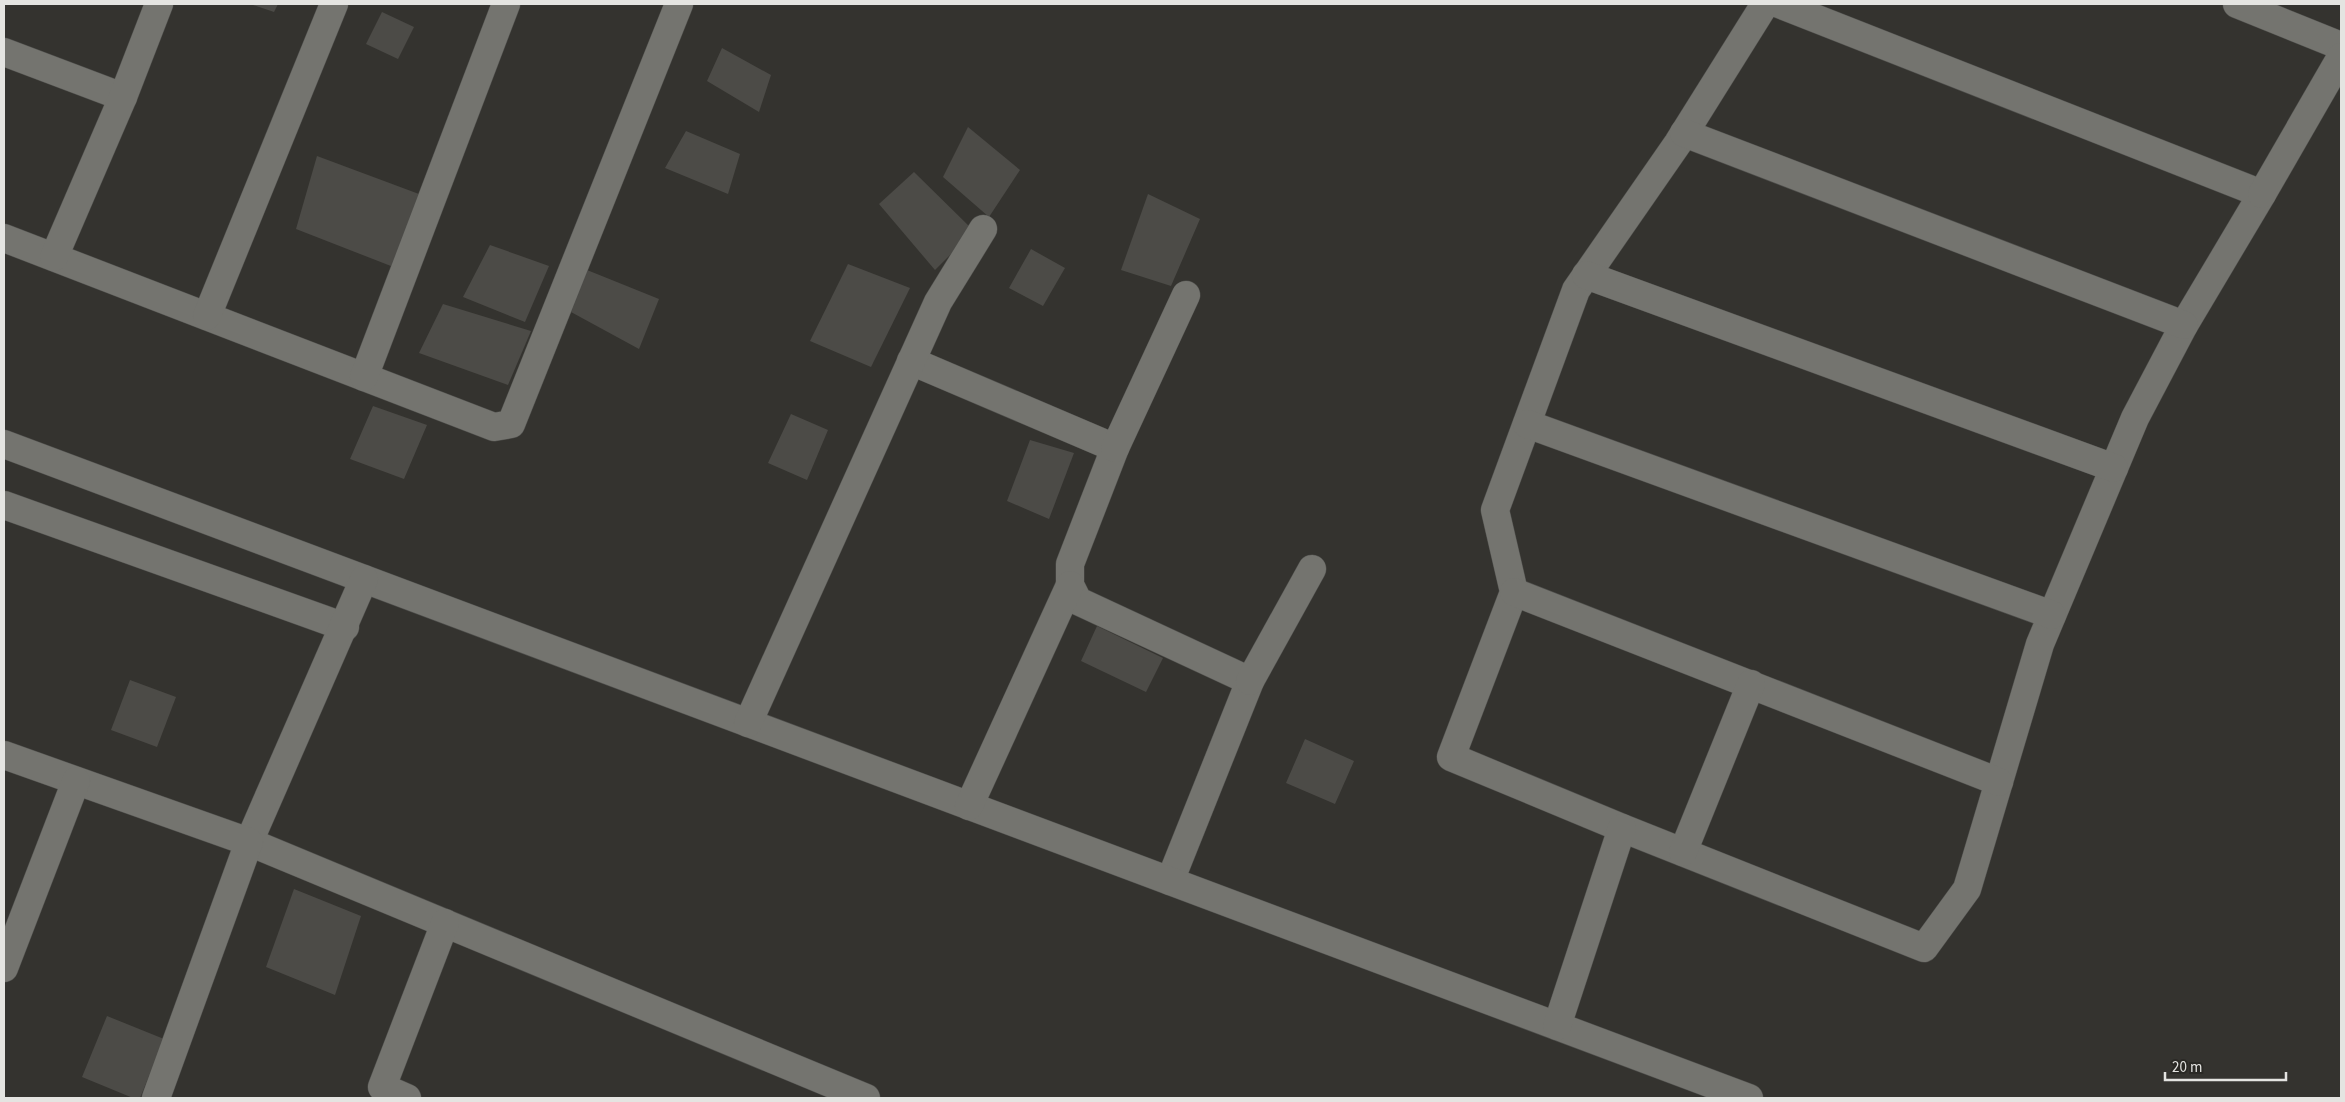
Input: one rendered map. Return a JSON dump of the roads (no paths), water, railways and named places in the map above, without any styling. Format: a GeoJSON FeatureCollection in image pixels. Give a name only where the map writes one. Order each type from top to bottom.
{"type":"FeatureCollection","features":[{"type":"Feature","properties":{"kind":"street"},"geometry":{"type":"LineString","coordinates":[[54,257],[123,97],[159,4]]}},
{"type":"Feature","properties":{"kind":"street"},"geometry":{"type":"LineString","coordinates":[[207,316],[334,4]]}},
{"type":"Feature","properties":{"kind":"street"},"geometry":{"type":"LineString","coordinates":[[364,378],[506,4]]}},
{"type":"Feature","properties":{"kind":"street"},"geometry":{"type":"LineString","coordinates":[[4,238],[494,427],[511,424],[679,4]]}},
{"type":"Feature","properties":{"kind":"street"},"geometry":{"type":"LineString","coordinates":[[1765,4],[1684,134],[1576,290],[1495,510],[1514,592],[1451,757],[1622,828],[1924,948],[1967,889],[2040,644],[2135,418],[2184,325],[2341,57]]}},
{"type":"Feature","properties":{"kind":"street"},"geometry":{"type":"LineString","coordinates":[[1779,4],[2262,194]]}},
{"type":"Feature","properties":{"kind":"street"},"geometry":{"type":"LineString","coordinates":[[2237,4],[2341,46]]}},
{"type":"Feature","properties":{"kind":"street"},"geometry":{"type":"LineString","coordinates":[[4,52],[123,97]]}},
{"type":"Feature","properties":{"kind":"street"},"geometry":{"type":"LineString","coordinates":[[1684,134],[2184,325]]}},
{"type":"Feature","properties":{"kind":"street"},"geometry":{"type":"LineString","coordinates":[[748,723],[938,302],[984,229]]}},
{"type":"Feature","properties":{"kind":"street"},"geometry":{"type":"LineString","coordinates":[[1586,275],[2114,468]]}},
{"type":"Feature","properties":{"kind":"street"},"geometry":{"type":"LineString","coordinates":[[969,806],[1070,585],[1070,564],[1115,448],[1186,295]]}},
{"type":"Feature","properties":{"kind":"street"},"geometry":{"type":"LineString","coordinates":[[911,361],[1115,448]]}},
{"type":"Feature","properties":{"kind":"street"},"geometry":{"type":"LineString","coordinates":[[1527,424],[2052,615]]}},
{"type":"Feature","properties":{"kind":"street"},"geometry":{"type":"LineString","coordinates":[[4,444],[1750,1098]]}},
{"type":"Feature","properties":{"kind":"street"},"geometry":{"type":"LineString","coordinates":[[4,505],[345,628]]}},
{"type":"Feature","properties":{"kind":"street"},"geometry":{"type":"LineString","coordinates":[[1170,881],[1250,681],[1312,569]]}},
{"type":"Feature","properties":{"kind":"street"},"geometry":{"type":"LineString","coordinates":[[156,1098],[249,842],[345,628],[364,579]]}},
{"type":"Feature","properties":{"kind":"street"},"geometry":{"type":"LineString","coordinates":[[1070,585],[1078,601],[1250,681]]}},
{"type":"Feature","properties":{"kind":"street"},"geometry":{"type":"LineString","coordinates":[[1514,592],[1999,782]]}},
{"type":"Feature","properties":{"kind":"street"},"geometry":{"type":"LineString","coordinates":[[1683,852],[1751,684]]}},
{"type":"Feature","properties":{"kind":"street"},"geometry":{"type":"LineString","coordinates":[[4,755],[249,842],[866,1098]]}},
{"type":"Feature","properties":{"kind":"street"},"geometry":{"type":"LineString","coordinates":[[5,962],[76,781]]}},
{"type":"Feature","properties":{"kind":"street"},"geometry":{"type":"LineString","coordinates":[[1557,1026],[1622,828]]}},
{"type":"Feature","properties":{"kind":"street"},"geometry":{"type":"LineString","coordinates":[[407,1098],[379,1092],[445,923]]}}]}
